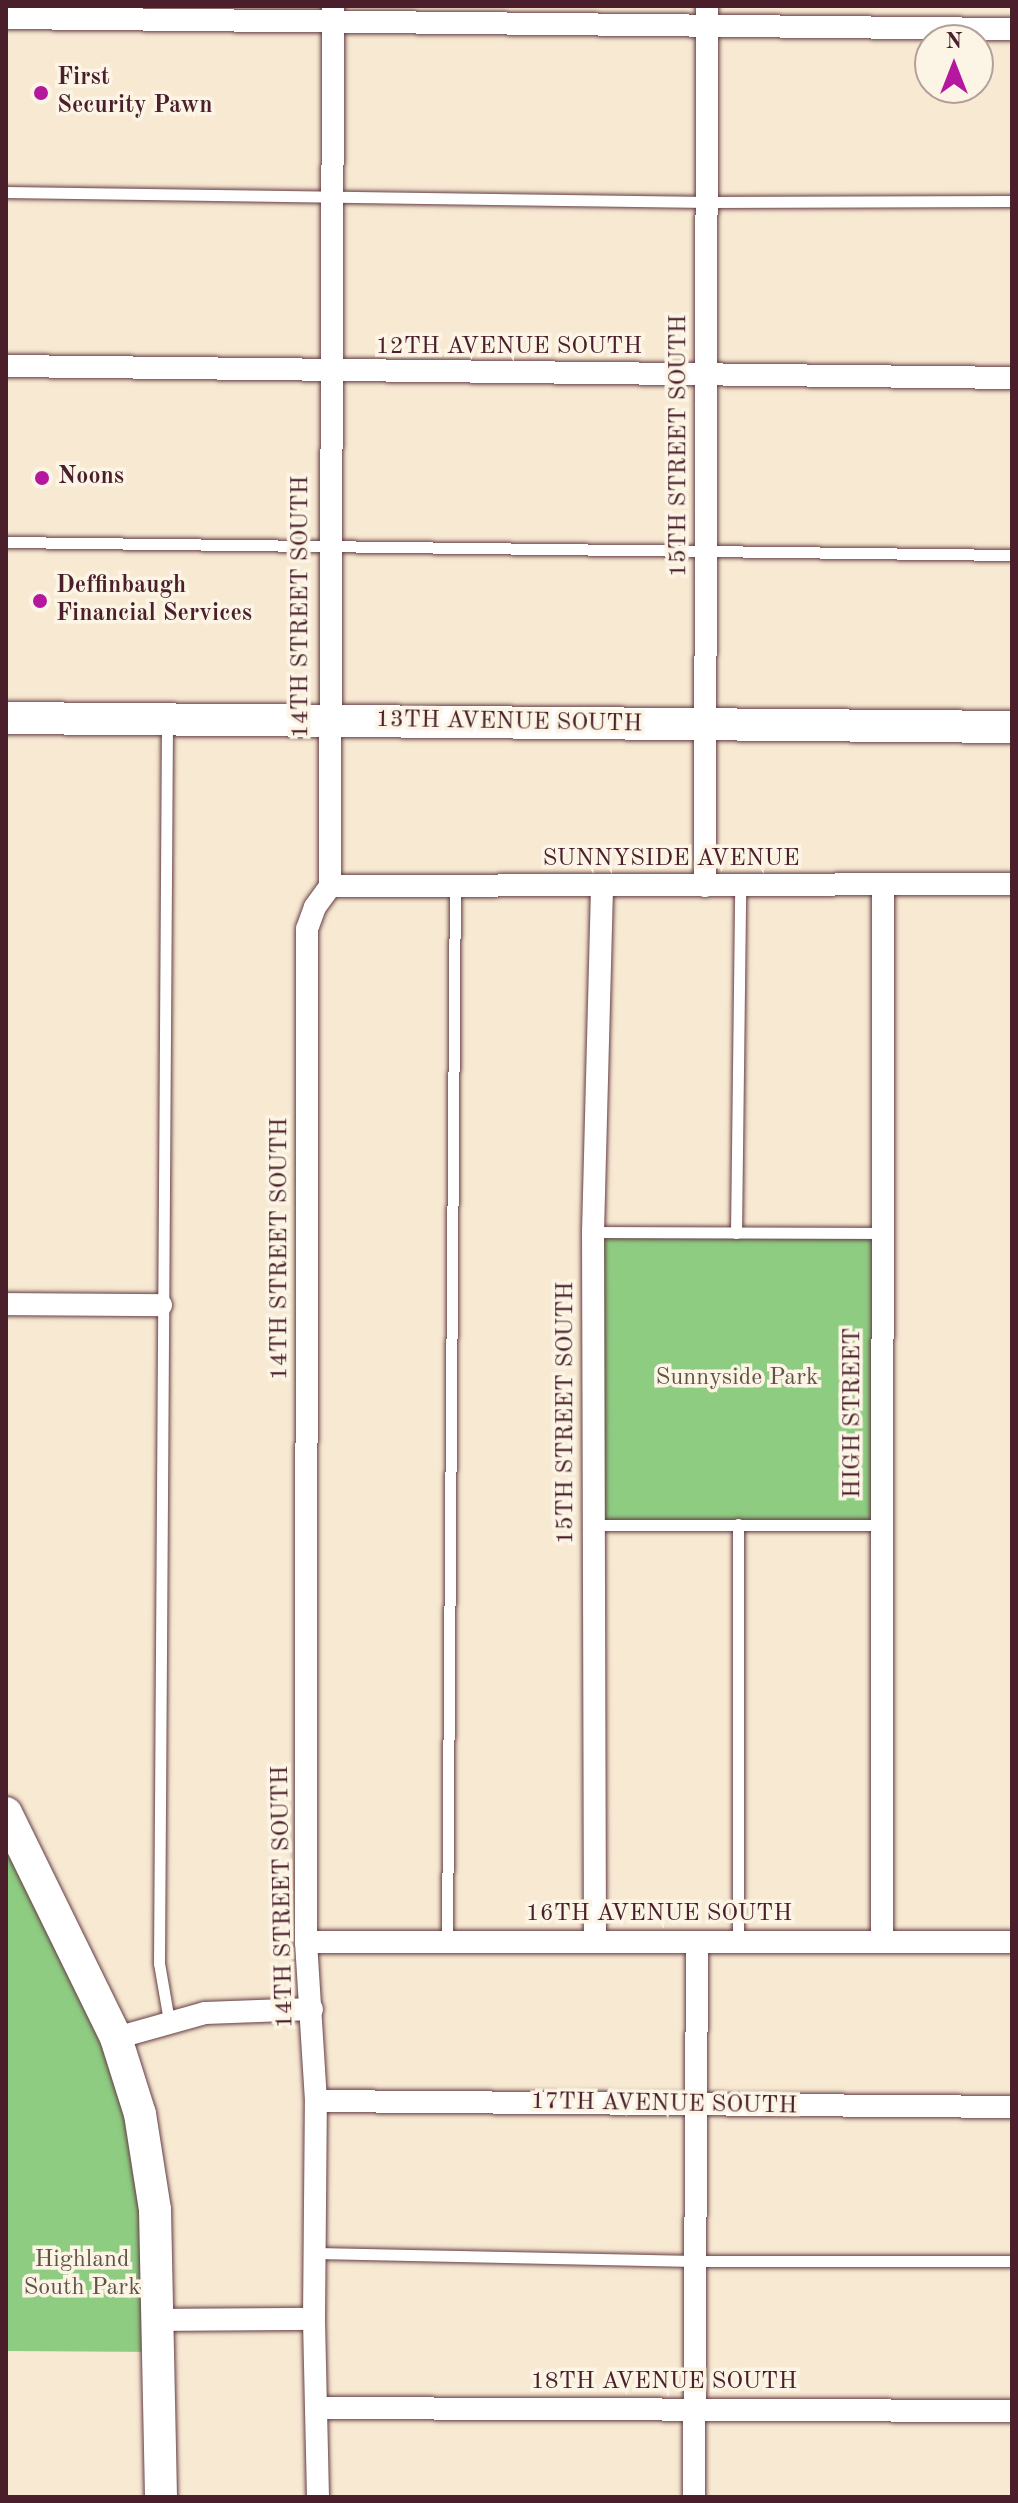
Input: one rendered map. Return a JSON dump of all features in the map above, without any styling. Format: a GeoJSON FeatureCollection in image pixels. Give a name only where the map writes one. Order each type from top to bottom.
{"type":"FeatureCollection","features":[{"type":"Feature","properties":{"kind":"street"},"geometry":{"type":"LineString","coordinates":[[6,18],[332,14],[707,16],[1012,29]]}},
{"type":"Feature","properties":{"kind":"street","name":"14TH STREET SOUTH"},"geometry":{"type":"LineString","coordinates":[[318,2497],[314,2319],[316,2101],[306,1942],[307,929],[315,907],[330,886],[327,722],[332,14]]}},
{"type":"Feature","properties":{"kind":"street","name":"15TH STREET SOUTH"},"geometry":{"type":"LineString","coordinates":[[705,886],[707,16]]}},
{"type":"Feature","properties":{"kind":"street","name":"12TH AVENUE SOUTH"},"geometry":{"type":"LineString","coordinates":[[6,366],[1012,378]]}},
{"type":"Feature","properties":{"kind":"street","name":"13TH AVENUE SOUTH"},"geometry":{"type":"LineString","coordinates":[[6,718],[1012,727]]}},
{"type":"Feature","properties":{"kind":"street","name":"SUNNYSIDE AVENUE"},"geometry":{"type":"LineString","coordinates":[[330,886],[1012,884]]}},
{"type":"Feature","properties":{"kind":"street","name":"HIGH STREET"},"geometry":{"type":"LineString","coordinates":[[882,1942],[880,1233],[883,885]]}},
{"type":"Feature","properties":{"kind":"street","name":"15TH STREET SOUTH"},"geometry":{"type":"LineString","coordinates":[[595,1941],[593,1232],[602,887]]}},
{"type":"Feature","properties":{"kind":"street"},"geometry":{"type":"LineString","coordinates":[[6,1304],[161,1305]]}},
{"type":"Feature","properties":{"kind":"street"},"geometry":{"type":"LineString","coordinates":[[7,1820],[116,2038],[140,2114],[155,2210],[160,2320],[161,2497]]}},
{"type":"Feature","properties":{"kind":"street","name":"16TH AVENUE SOUTH"},"geometry":{"type":"LineString","coordinates":[[306,1942],[1012,1942]]}},
{"type":"Feature","properties":{"kind":"street"},"geometry":{"type":"LineString","coordinates":[[694,2497],[697,1942]]}},
{"type":"Feature","properties":{"kind":"street"},"geometry":{"type":"LineString","coordinates":[[116,2038],[205,2013],[312,2009]]}},
{"type":"Feature","properties":{"kind":"street","name":"17TH AVENUE SOUTH"},"geometry":{"type":"LineString","coordinates":[[316,2101],[1012,2107]]}},
{"type":"Feature","properties":{"kind":"street"},"geometry":{"type":"LineString","coordinates":[[160,2320],[314,2319]]}},
{"type":"Feature","properties":{"kind":"street","name":"18TH AVENUE SOUTH"},"geometry":{"type":"LineString","coordinates":[[316,2408],[1012,2411]]}},
{"type":"Feature","properties":{"kind":"lane"},"geometry":{"type":"LineString","coordinates":[[6,192],[330,199],[1012,201]]}},
{"type":"Feature","properties":{"kind":"lane"},"geometry":{"type":"LineString","coordinates":[[6,542],[704,548],[1012,555]]}},
{"type":"Feature","properties":{"kind":"lane"},"geometry":{"type":"LineString","coordinates":[[167,720],[159,1963],[169,2021]]}},
{"type":"Feature","properties":{"kind":"lane"},"geometry":{"type":"LineString","coordinates":[[447,1941],[455,886]]}},
{"type":"Feature","properties":{"kind":"lane"},"geometry":{"type":"LineString","coordinates":[[736,1233],[740,886]]}},
{"type":"Feature","properties":{"kind":"lane"},"geometry":{"type":"LineString","coordinates":[[593,1232],[880,1233]]}},
{"type":"Feature","properties":{"kind":"lane"},"geometry":{"type":"LineString","coordinates":[[738,1524],[738,1942]]}},
{"type":"Feature","properties":{"kind":"lane"},"geometry":{"type":"LineString","coordinates":[[593,1525],[880,1525]]}},
{"type":"Feature","properties":{"kind":"lane"},"geometry":{"type":"LineString","coordinates":[[316,2253],[695,2261],[1012,2261]]}},
{"type":"Feature","properties":{"kind":"green space","name":"Sunnyside Park"},"geometry":{"type":"Polygon","coordinates":[[[593,1232],[880,1233],[880,1525],[593,1525],[593,1232]]]}},
{"type":"Feature","properties":{"kind":"green space","name":"Highland South Park"},"geometry":{"type":"Polygon","coordinates":[[[6,1825],[116,2038],[160,2352],[6,2351],[6,1825]]]}},
{"type":"Feature","properties":{"kind":"place","name":"First Security Pawn"},"geometry":{"type":"Point","coordinates":[41,93]}},
{"type":"Feature","properties":{"kind":"place","name":"Noons"},"geometry":{"type":"Point","coordinates":[42,478]}},
{"type":"Feature","properties":{"kind":"place","name":"Deffinbaugh Financial Services"},"geometry":{"type":"Point","coordinates":[40,601]}}]}
